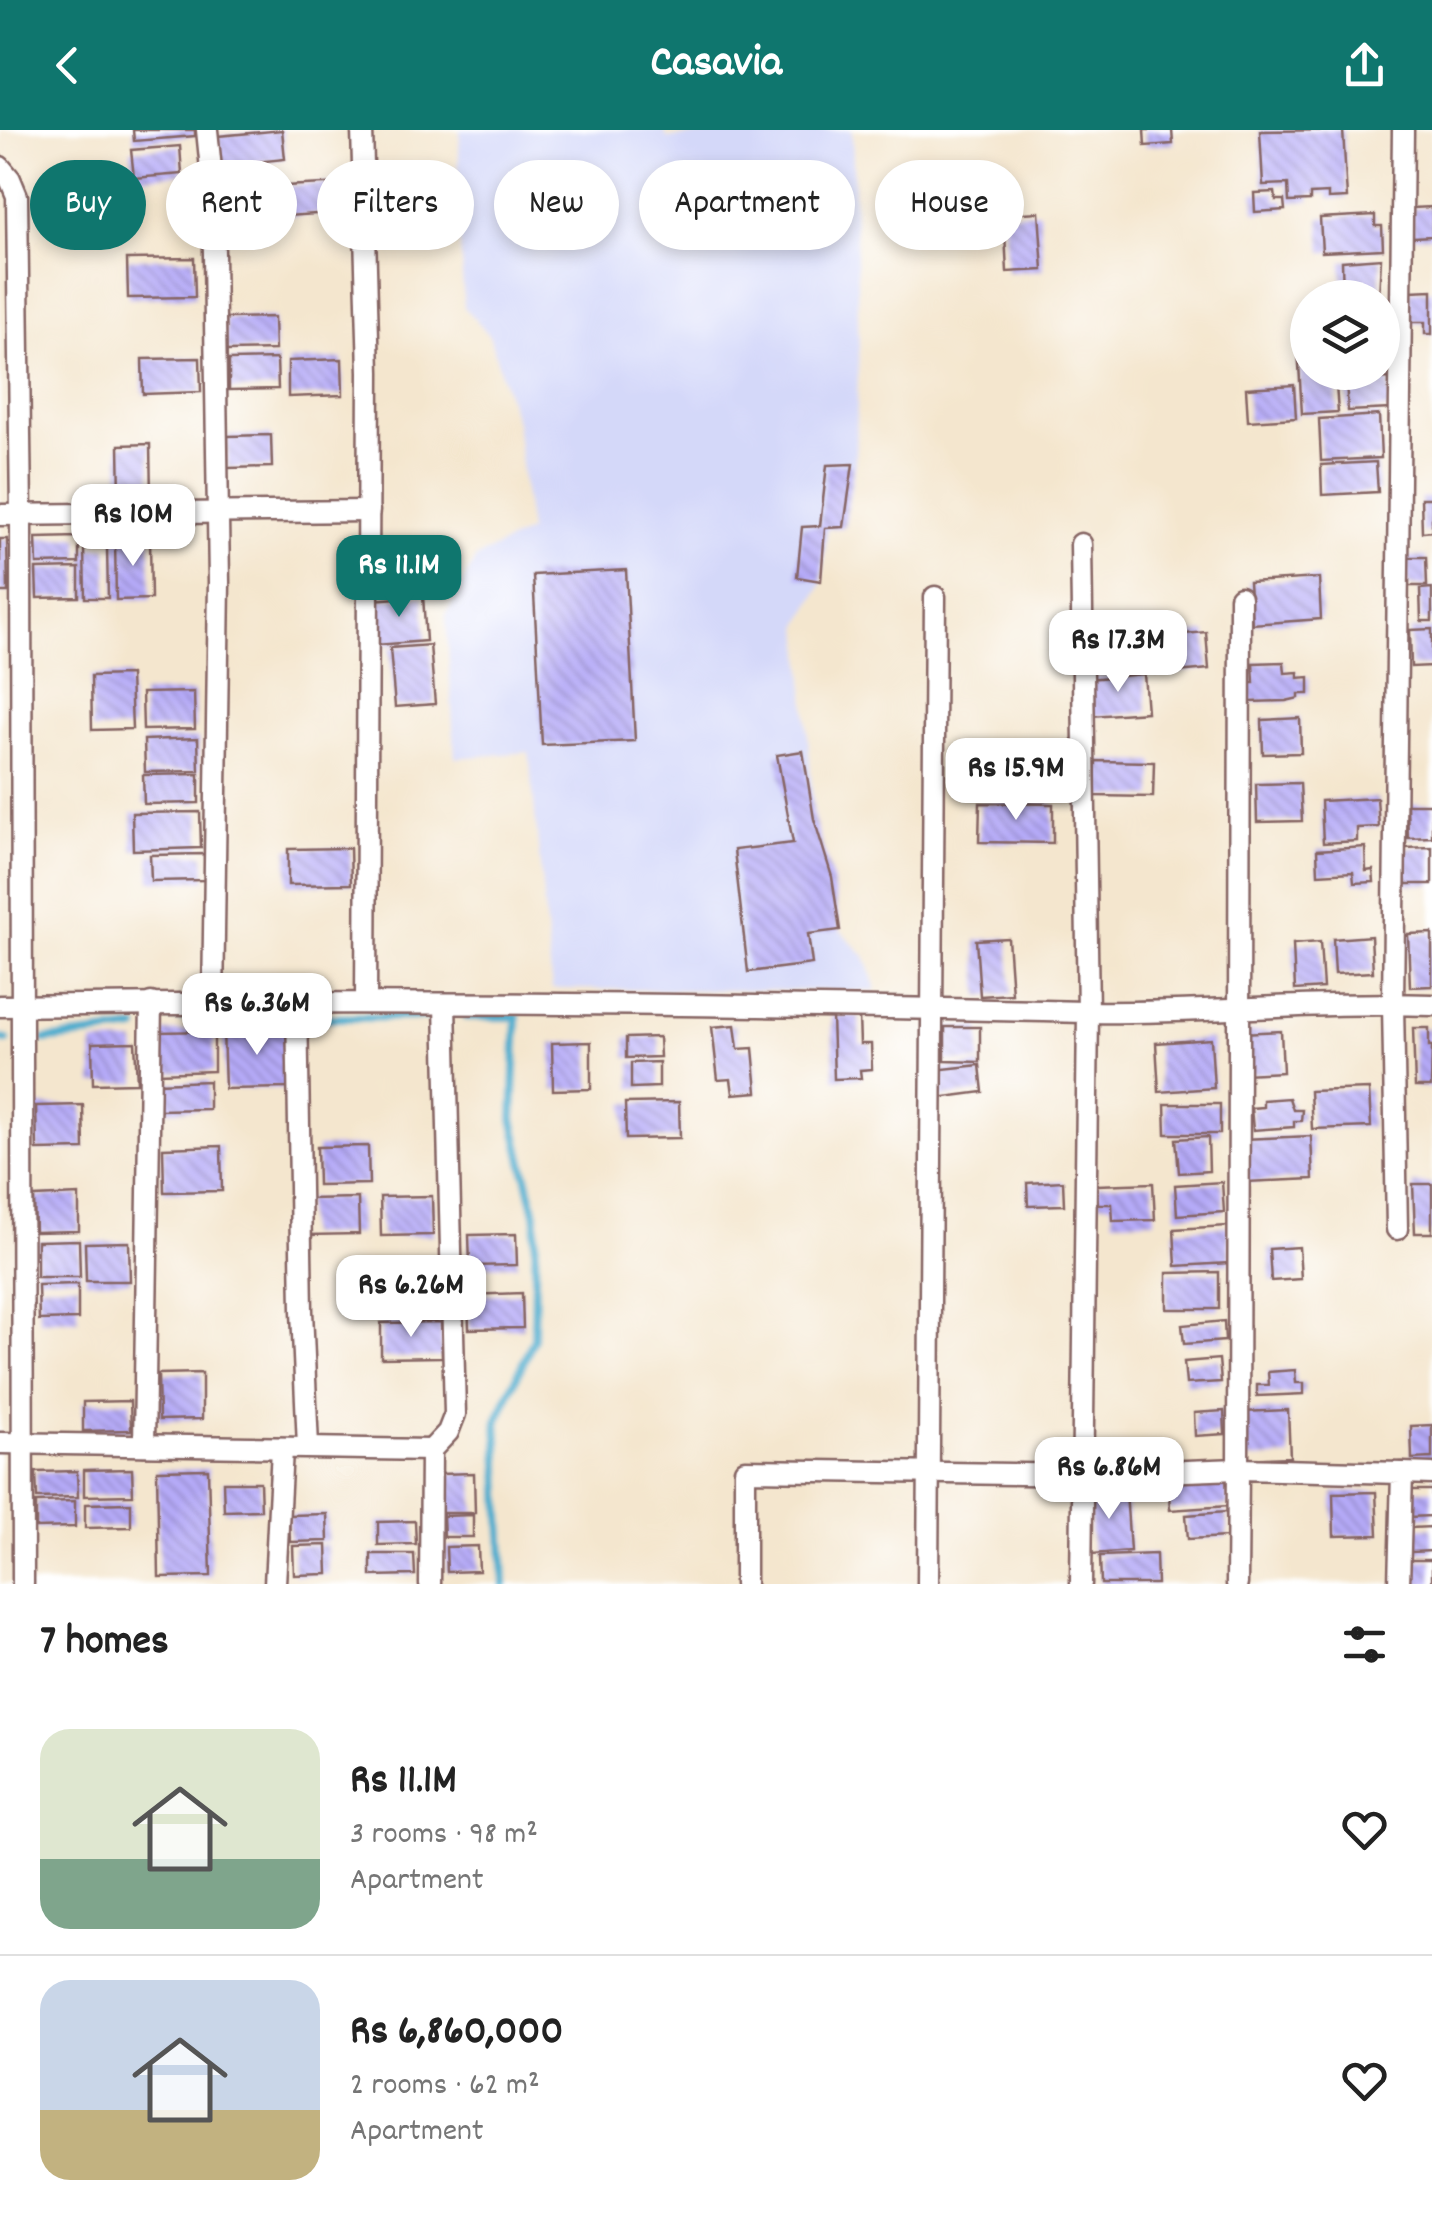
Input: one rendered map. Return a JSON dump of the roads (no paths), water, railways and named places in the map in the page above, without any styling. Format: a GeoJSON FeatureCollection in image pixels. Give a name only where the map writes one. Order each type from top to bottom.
{"type":"FeatureCollection","features":[{"type":"Feature","properties":{"kind":"street"},"geometry":{"type":"LineString","coordinates":[[207,130],[213,189],[218,513],[213,1003]]}},
{"type":"Feature","properties":{"kind":"street"},"geometry":{"type":"LineString","coordinates":[[362,130],[369,372],[366,1003]]}},
{"type":"Feature","properties":{"kind":"street"},"geometry":{"type":"LineString","coordinates":[[1397,1229],[1393,1004],[1403,130]]}},
{"type":"Feature","properties":{"kind":"street"},"geometry":{"type":"LineString","coordinates":[[0,167],[17,196],[11,514],[10,1006],[23,1584]]}},
{"type":"Feature","properties":{"kind":"street"},"geometry":{"type":"LineString","coordinates":[[11,514],[369,511]]}},
{"type":"Feature","properties":{"kind":"street"},"geometry":{"type":"LineString","coordinates":[[1081,544],[1088,1012],[1081,1584]]}},
{"type":"Feature","properties":{"kind":"street"},"geometry":{"type":"LineString","coordinates":[[928,1584],[935,597]]}},
{"type":"Feature","properties":{"kind":"street"},"geometry":{"type":"LineString","coordinates":[[1237,1584],[1240,597]]}},
{"type":"Feature","properties":{"kind":"street"},"geometry":{"type":"LineString","coordinates":[[298,1003],[308,1447]]}},
{"type":"Feature","properties":{"kind":"street"},"geometry":{"type":"LineString","coordinates":[[10,1006],[366,1003],[934,1007],[1088,1012],[1432,1005]]}},
{"type":"Feature","properties":{"kind":"street"},"geometry":{"type":"LineString","coordinates":[[144,1445],[152,1004]]}},
{"type":"Feature","properties":{"kind":"street"},"geometry":{"type":"LineString","coordinates":[[430,1584],[431,1450],[448,1432],[455,1414],[446,1004]]}},
{"type":"Feature","properties":{"kind":"street"},"geometry":{"type":"LineString","coordinates":[[0,1443],[431,1450]]}},
{"type":"Feature","properties":{"kind":"street"},"geometry":{"type":"LineString","coordinates":[[275,1584],[282,1448]]}},
{"type":"Feature","properties":{"kind":"street"},"geometry":{"type":"LineString","coordinates":[[745,1584],[745,1470],[1083,1475],[1238,1469],[1432,1474]]}},
{"type":"Feature","properties":{"kind":"street"},"geometry":{"type":"LineString","coordinates":[[1399,1584],[1402,1473]]}},
{"type":"Feature","properties":{"kind":"waterway"},"geometry":{"type":"LineString","coordinates":[[170,1017],[278,1017]]}},
{"type":"Feature","properties":{"kind":"waterway"},"geometry":{"type":"LineString","coordinates":[[317,1018],[426,1017]]}},
{"type":"Feature","properties":{"kind":"waterway"},"geometry":{"type":"LineString","coordinates":[[466,1017],[517,1017],[513,1119],[536,1218],[534,1338],[497,1421],[504,1584]]}},
{"type":"Feature","properties":{"kind":"waterway"},"geometry":{"type":"LineString","coordinates":[[45,1040],[136,1029]]}},
{"type":"Feature","properties":{"kind":"waterway"},"geometry":{"type":"LineString","coordinates":[[0,1039],[7,1040]]}}]}
